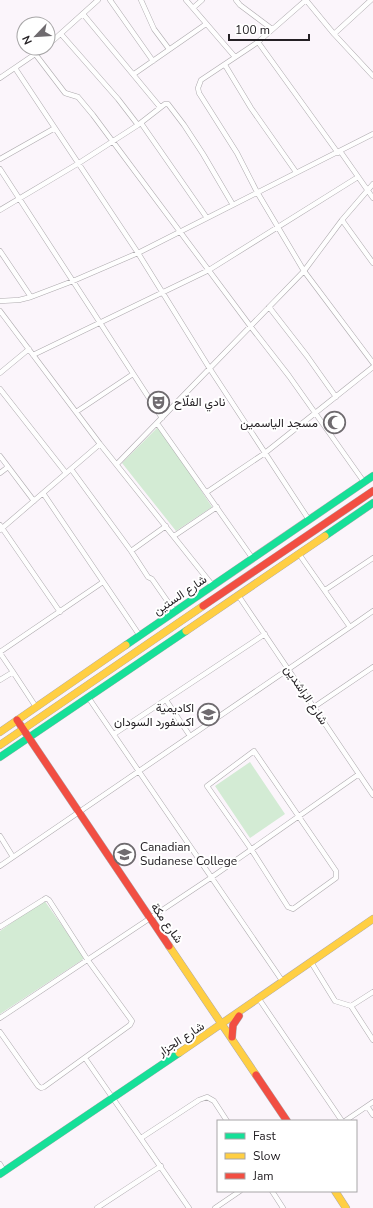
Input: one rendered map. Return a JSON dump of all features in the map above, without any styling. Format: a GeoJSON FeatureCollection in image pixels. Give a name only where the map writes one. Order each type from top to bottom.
{"type":"FeatureCollection","features":[{"type":"Feature","properties":{"kind":"street"},"geometry":{"type":"LineString","coordinates":[[56,38],[98,0]]}},
{"type":"Feature","properties":{"kind":"street"},"geometry":{"type":"LineString","coordinates":[[110,0],[153,61]]}},
{"type":"Feature","properties":{"kind":"street"},"geometry":{"type":"LineString","coordinates":[[141,0],[154,29],[169,49]]}},
{"type":"Feature","properties":{"kind":"street"},"geometry":{"type":"LineString","coordinates":[[186,0],[235,57]]}},
{"type":"Feature","properties":{"kind":"street"},"geometry":{"type":"LineString","coordinates":[[193,8],[202,0]]}},
{"type":"Feature","properties":{"kind":"street"},"geometry":{"type":"LineString","coordinates":[[236,0],[240,5],[272,29]]}},
{"type":"Feature","properties":{"kind":"street"},"geometry":{"type":"LineString","coordinates":[[373,76],[334,34],[306,0],[258,42],[202,80],[198,88],[199,93],[237,153],[257,192],[304,271],[373,363]]}},
{"type":"Feature","properties":{"kind":"street"},"geometry":{"type":"LineString","coordinates":[[334,34],[371,0]]}},
{"type":"Feature","properties":{"kind":"street"},"geometry":{"type":"LineString","coordinates":[[83,14],[160,107]]}},
{"type":"Feature","properties":{"kind":"street"},"geometry":{"type":"LineString","coordinates":[[134,74],[206,24]]}},
{"type":"Feature","properties":{"kind":"street"},"geometry":{"type":"LineString","coordinates":[[61,34],[139,124],[207,218]]}},
{"type":"Feature","properties":{"kind":"street"},"geometry":{"type":"LineString","coordinates":[[258,42],[373,198]]}},
{"type":"Feature","properties":{"kind":"street"},"geometry":{"type":"LineString","coordinates":[[0,78],[34,56]]}},
{"type":"Feature","properties":{"kind":"street"},"geometry":{"type":"LineString","coordinates":[[37,56],[65,93],[78,97],[84,104],[181,232],[250,327],[289,376],[364,482]]}},
{"type":"Feature","properties":{"kind":"street"},"geometry":{"type":"LineString","coordinates":[[225,65],[251,108],[296,172]]}},
{"type":"Feature","properties":{"kind":"street"},"geometry":{"type":"LineString","coordinates":[[15,68],[138,253],[210,369],[309,520]]}},
{"type":"Feature","properties":{"kind":"street"},"geometry":{"type":"LineString","coordinates":[[0,210],[112,142],[165,104],[168,104],[184,125],[233,205]]}},
{"type":"Feature","properties":{"kind":"street"},"geometry":{"type":"LineString","coordinates":[[0,159],[55,128]]}},
{"type":"Feature","properties":{"kind":"street"},"geometry":{"type":"LineString","coordinates":[[0,301],[19,300],[31,297],[138,253],[373,134]]}},
{"type":"Feature","properties":{"kind":"street"},"geometry":{"type":"LineString","coordinates":[[0,169],[162,418]]}},
{"type":"Feature","properties":{"kind":"street"},"geometry":{"type":"LineString","coordinates":[[33,355],[209,270],[277,226],[358,177]]}},
{"type":"Feature","properties":{"kind":"street"},"geometry":{"type":"LineString","coordinates":[[117,464],[304,271],[342,220],[373,184]]}},
{"type":"Feature","properties":{"kind":"street"},"geometry":{"type":"LineString","coordinates":[[342,220],[373,263]]}},
{"type":"Feature","properties":{"kind":"street"},"geometry":{"type":"LineString","coordinates":[[0,251],[31,297]]}},
{"type":"Feature","properties":{"kind":"street"},"geometry":{"type":"LineString","coordinates":[[269,307],[307,356],[336,397]]}},
{"type":"Feature","properties":{"kind":"street"},"geometry":{"type":"LineString","coordinates":[[0,311],[100,444],[213,586]]}},
{"type":"Feature","properties":{"kind":"street"},"geometry":{"type":"LineString","coordinates":[[0,373],[29,349]]}},
{"type":"Feature","properties":{"kind":"street"},"geometry":{"type":"LineString","coordinates":[[207,492],[265,453],[373,367]]}},
{"type":"Feature","properties":{"kind":"street"},"geometry":{"type":"LineString","coordinates":[[76,412],[133,374]]}},
{"type":"Feature","properties":{"kind":"street"},"geometry":{"type":"LineString","coordinates":[[0,389],[66,473]]}},
{"type":"Feature","properties":{"kind":"street"},"geometry":{"type":"LineString","coordinates":[[157,423],[253,559]]}},
{"type":"Feature","properties":{"kind":"street"},"geometry":{"type":"LineString","coordinates":[[60,612],[1,528],[100,444]]}},
{"type":"Feature","properties":{"kind":"street"},"geometry":{"type":"LineString","coordinates":[[0,456],[34,501]]}},
{"type":"Feature","properties":{"kind":"street"},"geometry":{"type":"LineString","coordinates":[[0,473],[8,467]]}},
{"type":"Feature","properties":{"kind":"street"},"geometry":{"type":"LineString","coordinates":[[71,469],[174,612]]}},
{"type":"Feature","properties":{"kind":"street","name":"شارع الستين"},"geometry":{"type":"LineString","coordinates":[[0,732],[373,476]]}},
{"type":"Feature","properties":{"kind":"street","name":"شارع الستين"},"geometry":{"type":"LineString","coordinates":[[0,745],[373,491]]}},
{"type":"Feature","properties":{"kind":"street"},"geometry":{"type":"LineString","coordinates":[[43,493],[140,636]]}},
{"type":"Feature","properties":{"kind":"street"},"geometry":{"type":"LineString","coordinates":[[0,757],[373,503]]}},
{"type":"Feature","properties":{"kind":"street"},"geometry":{"type":"LineString","coordinates":[[174,536],[217,507]]}},
{"type":"Feature","properties":{"kind":"street"},"geometry":{"type":"LineString","coordinates":[[338,515],[345,522]]}},
{"type":"Feature","properties":{"kind":"street"},"geometry":{"type":"LineString","coordinates":[[131,551],[166,526]]}},
{"type":"Feature","properties":{"kind":"street"},"geometry":{"type":"LineString","coordinates":[[298,554],[350,627]]}},
{"type":"Feature","properties":{"kind":"street"},"geometry":{"type":"LineString","coordinates":[[325,590],[373,558]]}},
{"type":"Feature","properties":{"kind":"street"},"geometry":{"type":"LineString","coordinates":[[228,576],[235,585]]}},
{"type":"Feature","properties":{"kind":"street"},"geometry":{"type":"LineString","coordinates":[[36,707],[0,653],[103,582]]}},
{"type":"Feature","properties":{"kind":"street","name":"شارع الراشدين"},"geometry":{"type":"LineString","coordinates":[[238,595],[373,795]]}},
{"type":"Feature","properties":{"kind":"street"},"geometry":{"type":"LineString","coordinates":[[0,866],[289,670],[373,611]]}},
{"type":"Feature","properties":{"kind":"street"},"geometry":{"type":"LineString","coordinates":[[114,734],[265,634]]}},
{"type":"Feature","properties":{"kind":"street"},"geometry":{"type":"LineString","coordinates":[[141,649],[146,657]]}},
{"type":"Feature","properties":{"kind":"street"},"geometry":{"type":"LineString","coordinates":[[314,707],[372,670]]}},
{"type":"Feature","properties":{"kind":"street"},"geometry":{"type":"LineString","coordinates":[[0,680],[14,672]]}},
{"type":"Feature","properties":{"kind":"street"},"geometry":{"type":"LineString","coordinates":[[88,696],[283,982]]}},
{"type":"Feature","properties":{"kind":"street"},"geometry":{"type":"LineString","coordinates":[[166,700],[190,736]]}},
{"type":"Feature","properties":{"kind":"street","name":"شارع مكة"},"geometry":{"type":"LineString","coordinates":[[17,720],[150,918],[224,1024],[287,1120]]}},
{"type":"Feature","properties":{"kind":"street"},"geometry":{"type":"LineString","coordinates":[[254,750],[299,816],[337,874],[336,878],[293,909],[288,907],[251,849],[207,786],[254,750]]}},
{"type":"Feature","properties":{"kind":"street"},"geometry":{"type":"LineString","coordinates":[[0,1018],[212,877],[359,774]]}},
{"type":"Feature","properties":{"kind":"street"},"geometry":{"type":"LineString","coordinates":[[0,836],[13,857]]}},
{"type":"Feature","properties":{"kind":"street"},"geometry":{"type":"LineString","coordinates":[[0,927],[46,898],[49,900],[88,959],[132,1021],[130,1025],[44,1088],[38,1086],[0,1032]]}},
{"type":"Feature","properties":{"kind":"street","name":"شارع الجزار"},"geometry":{"type":"LineString","coordinates":[[1,1170],[224,1024],[373,919]]}},
{"type":"Feature","properties":{"kind":"street"},"geometry":{"type":"LineString","coordinates":[[311,962],[335,1001],[351,1006],[373,1040]]}},
{"type":"Feature","properties":{"kind":"street"},"geometry":{"type":"LineString","coordinates":[[351,1006],[373,992]]}},
{"type":"Feature","properties":{"kind":"street"},"geometry":{"type":"LineString","coordinates":[[259,999],[342,1120]]}},
{"type":"Feature","properties":{"kind":"street"},"geometry":{"type":"LineString","coordinates":[[232,1037],[233,1025],[242,1011]]}},
{"type":"Feature","properties":{"kind":"street"},"geometry":{"type":"LineString","coordinates":[[85,1058],[161,1166],[188,1208]]}},
{"type":"Feature","properties":{"kind":"street"},"geometry":{"type":"LineString","coordinates":[[141,1138],[199,1100],[207,1097],[214,1101],[226,1120]]}},
{"type":"Feature","properties":{"kind":"street"},"geometry":{"type":"LineString","coordinates":[[345,1120],[373,1102]]}},
{"type":"Feature","properties":{"kind":"street"},"geometry":{"type":"LineString","coordinates":[[367,1106],[373,1115]]}},
{"type":"Feature","properties":{"kind":"street"},"geometry":{"type":"LineString","coordinates":[[97,1208],[161,1166]]}},
{"type":"Feature","properties":{"kind":"street"},"geometry":{"type":"LineString","coordinates":[[215,1208],[239,1192]]}},
{"type":"Feature","properties":{"kind":"street"},"geometry":{"type":"LineString","coordinates":[[273,1192],[283,1208]]}},
{"type":"Feature","properties":{"kind":"street"},"geometry":{"type":"LineString","coordinates":[[336,1192],[346,1208]]}},
{"type":"Feature","properties":{"kind":"green space"},"geometry":{"type":"Polygon","coordinates":[[[159,426],[212,507],[176,531],[122,463],[159,426]]]}},
{"type":"Feature","properties":{"kind":"green space"},"geometry":{"type":"Polygon","coordinates":[[[250,762],[285,814],[250,838],[215,786],[250,762]]]}},
{"type":"Feature","properties":{"kind":"green space"},"geometry":{"type":"Polygon","coordinates":[[[44,900],[85,958],[0,1014],[0,931],[44,900]]]}},
{"type":"Feature","properties":{"kind":"traffic: fast"},"geometry":{"type":"LineString","coordinates":[[126,645],[373,476]]}},
{"type":"Feature","properties":{"kind":"traffic: fast"},"geometry":{"type":"LineString","coordinates":[[325,536],[373,503]]}},
{"type":"Feature","properties":{"kind":"traffic: fast"},"geometry":{"type":"LineString","coordinates":[[0,757],[186,631]]}},
{"type":"Feature","properties":{"kind":"traffic: fast"},"geometry":{"type":"LineString","coordinates":[[0,1174],[179,1053]]}},
{"type":"Feature","properties":{"kind":"traffic: slow"},"geometry":{"type":"LineString","coordinates":[[186,631],[325,536]]}},
{"type":"Feature","properties":{"kind":"traffic: slow"},"geometry":{"type":"LineString","coordinates":[[0,745],[203,606]]}},
{"type":"Feature","properties":{"kind":"traffic: slow"},"geometry":{"type":"LineString","coordinates":[[0,732],[126,645]]}},
{"type":"Feature","properties":{"kind":"traffic: slow"},"geometry":{"type":"LineString","coordinates":[[179,1053],[373,919]]}},
{"type":"Feature","properties":{"kind":"traffic: slow"},"geometry":{"type":"LineString","coordinates":[[169,946],[256,1075]]}},
{"type":"Feature","properties":{"kind":"traffic: slow"},"geometry":{"type":"LineString","coordinates":[[336,1192],[346,1208]]}},
{"type":"Feature","properties":{"kind":"traffic: jam"},"geometry":{"type":"LineString","coordinates":[[203,606],[373,491]]}},
{"type":"Feature","properties":{"kind":"traffic: jam"},"geometry":{"type":"LineString","coordinates":[[17,720],[169,946]]}},
{"type":"Feature","properties":{"kind":"traffic: jam"},"geometry":{"type":"LineString","coordinates":[[232,1037],[233,1025],[239,1016]]}},
{"type":"Feature","properties":{"kind":"traffic: jam"},"geometry":{"type":"LineString","coordinates":[[256,1075],[286,1120]]}},
{"type":"Feature","properties":{"kind":"place","name":"نادي الفلّاح"},"geometry":{"type":"Point","coordinates":[159,402]}},
{"type":"Feature","properties":{"kind":"place","name":"مسجد الياسمين"},"geometry":{"type":"Point","coordinates":[334,423]}},
{"type":"Feature","properties":{"kind":"place","name":"اكاديمية اكسفورد السودان"},"geometry":{"type":"Point","coordinates":[209,715]}},
{"type":"Feature","properties":{"kind":"place","name":"Canadian Sudanese College"},"geometry":{"type":"Point","coordinates":[125,854]}}]}
